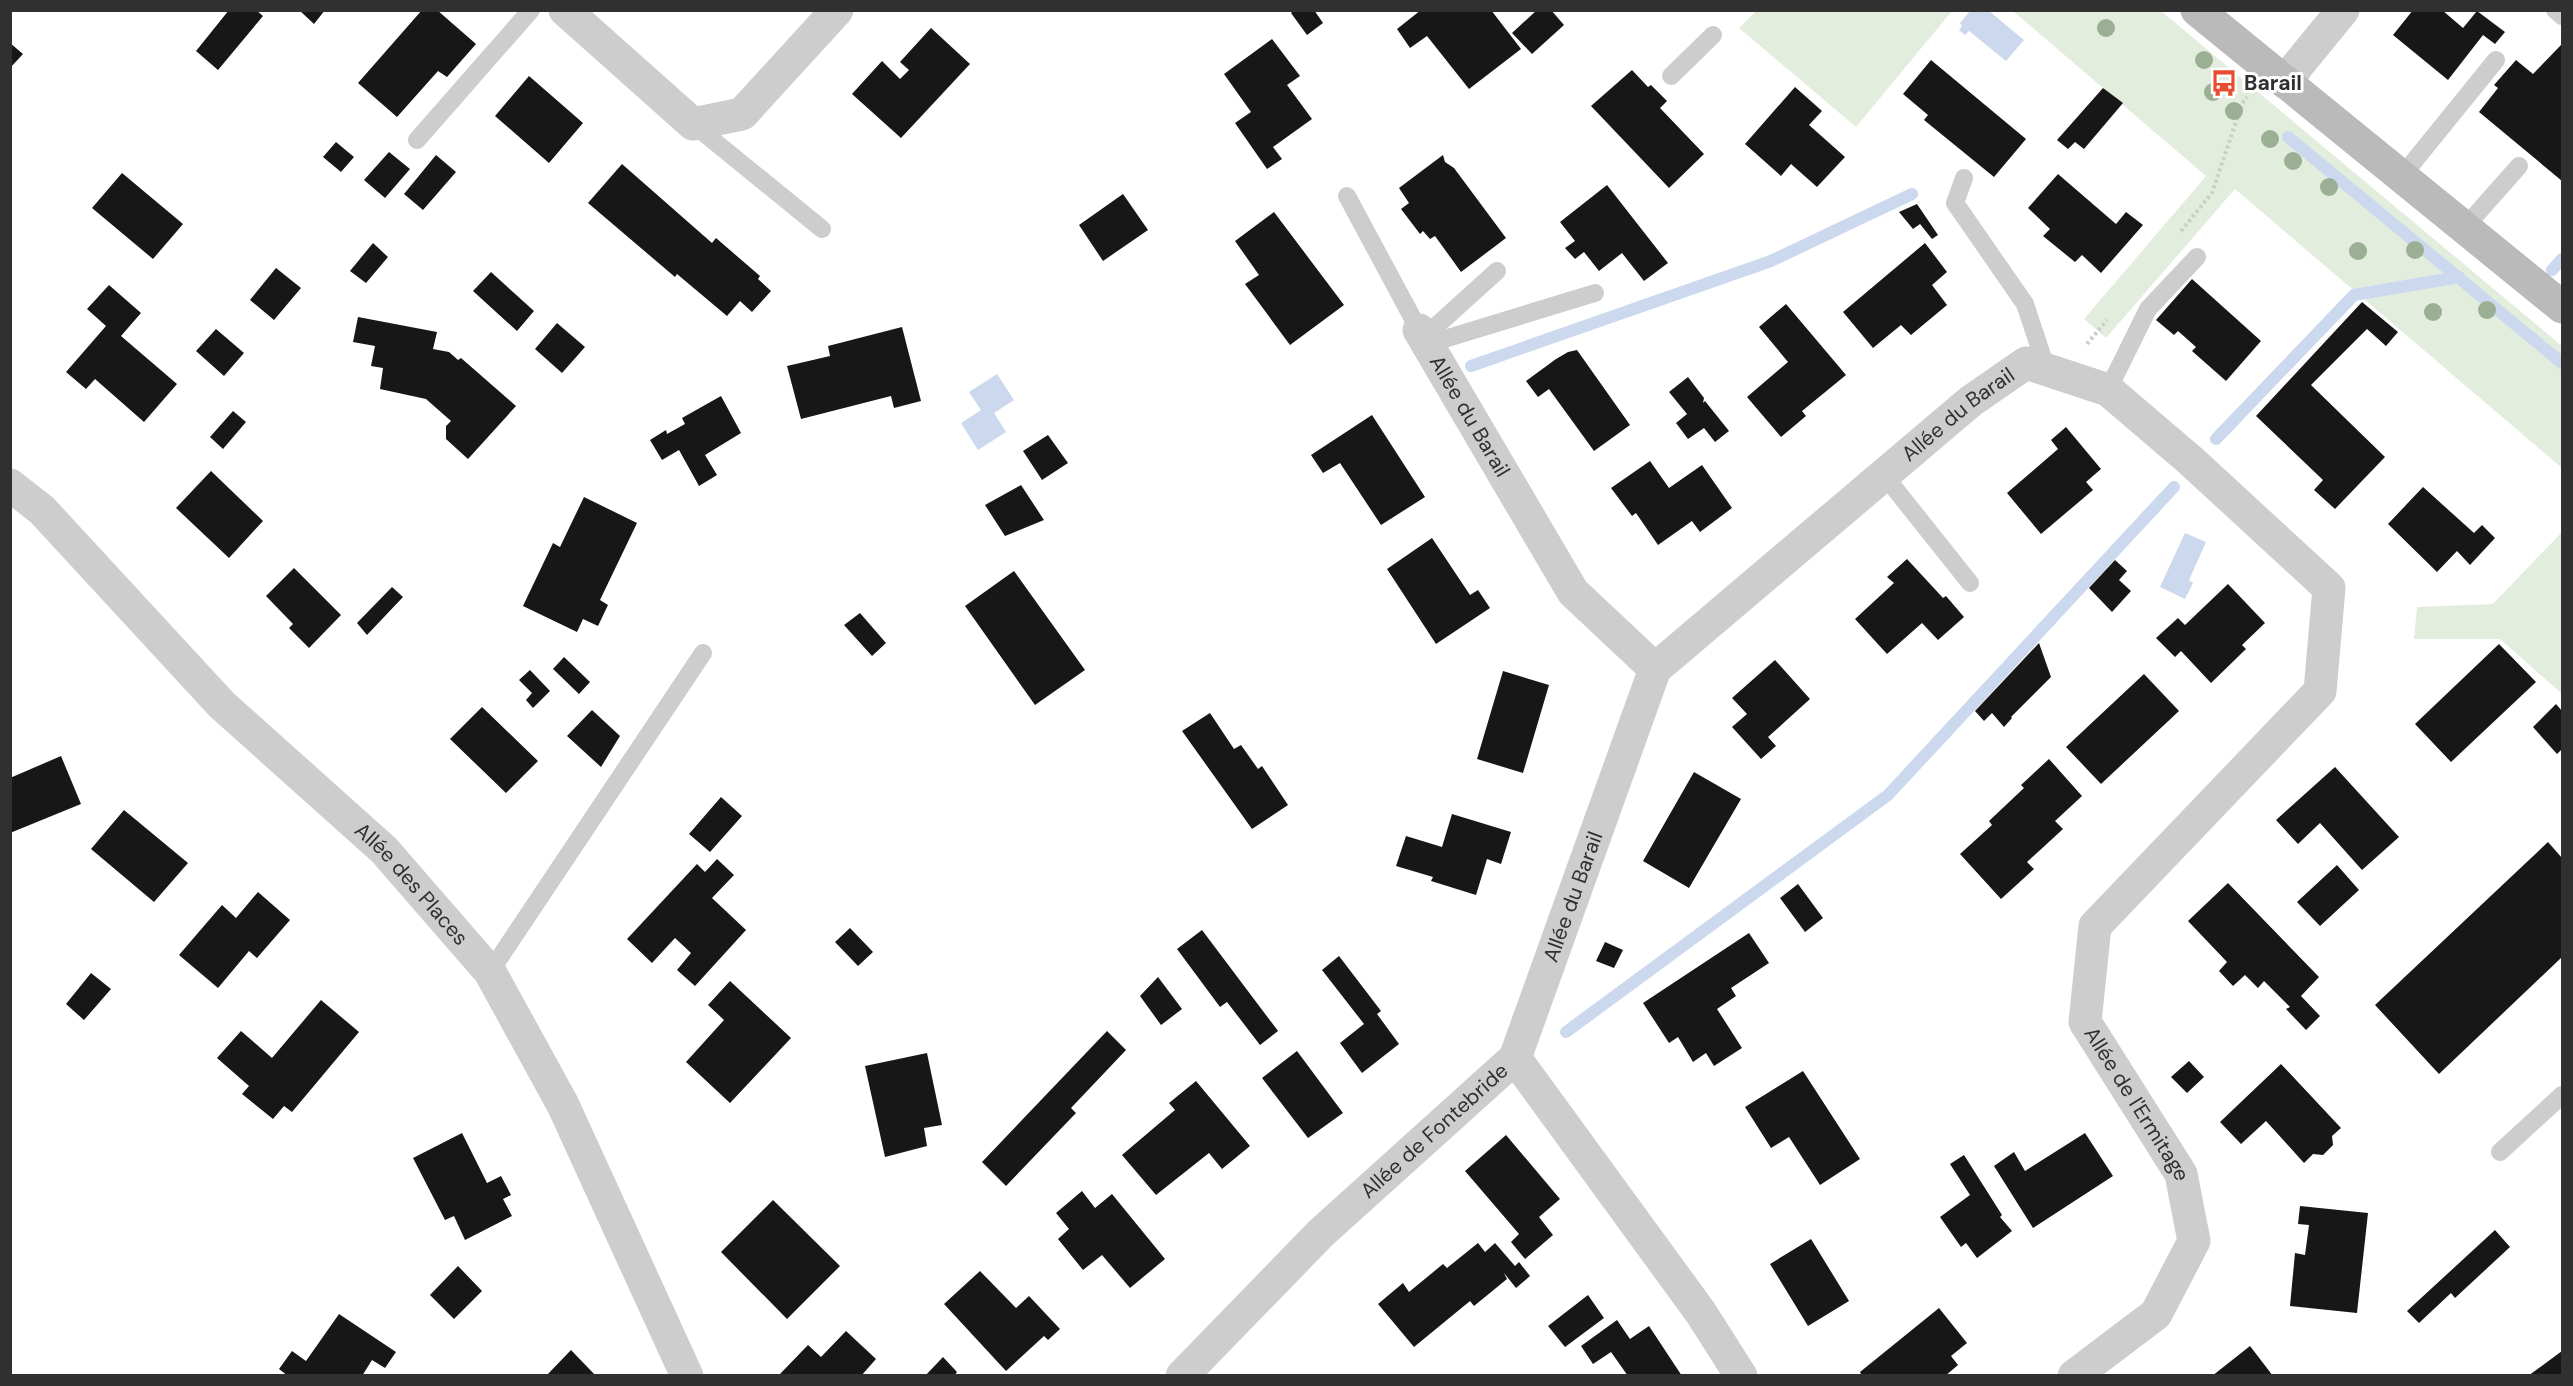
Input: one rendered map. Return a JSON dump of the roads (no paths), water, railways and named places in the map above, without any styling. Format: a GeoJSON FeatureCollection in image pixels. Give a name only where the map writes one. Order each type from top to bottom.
{"type":"FeatureCollection","features":[{"type":"Feature","properties":{"kind":"main road"},"geometry":{"type":"LineString","coordinates":[[2197,10],[2562,307]]}},
{"type":"Feature","properties":{"kind":"street"},"geometry":{"type":"LineString","coordinates":[[566,10],[693,124],[742,114],[837,10]]}},
{"type":"Feature","properties":{"kind":"street"},"geometry":{"type":"LineString","coordinates":[[2276,75],[2298,65],[2343,10]]}},
{"type":"Feature","properties":{"kind":"street","name":"Allée du Barail"},"geometry":{"type":"LineString","coordinates":[[1428,344],[1573,592],[1655,669]]}},
{"type":"Feature","properties":{"kind":"street","name":"Allée du Barail"},"geometry":{"type":"LineString","coordinates":[[1515,1059],[1655,669],[1971,401],[2026,363],[2108,390],[2190,460],[2329,588]]}},
{"type":"Feature","properties":{"kind":"street","name":"Allée des Places"},"geometry":{"type":"LineString","coordinates":[[10,485],[42,510],[222,705],[384,850],[490,972],[563,1105],[687,1376]]}},
{"type":"Feature","properties":{"kind":"street","name":"Allée de l'Ermitage"},"geometry":{"type":"LineString","coordinates":[[2074,1376],[2156,1314],[2194,1241],[2181,1174],[2085,1022],[2095,926],[2320,691],[2329,588]]}},
{"type":"Feature","properties":{"kind":"street","name":"Allée de Fontebride"},"geometry":{"type":"LineString","coordinates":[[1182,1376],[1321,1233],[1515,1059],[1701,1313],[1742,1376]]}},
{"type":"Feature","properties":{"kind":"lane"},"geometry":{"type":"LineString","coordinates":[[417,140],[531,10]]}},
{"type":"Feature","properties":{"kind":"lane"},"geometry":{"type":"LineString","coordinates":[[2555,10],[2562,16]]}},
{"type":"Feature","properties":{"kind":"lane"},"geometry":{"type":"LineString","coordinates":[[1671,76],[1713,35]]}},
{"type":"Feature","properties":{"kind":"lane"},"geometry":{"type":"LineString","coordinates":[[2402,176],[2496,60]]}},
{"type":"Feature","properties":{"kind":"lane"},"geometry":{"type":"LineString","coordinates":[[693,124],[822,229]]}},
{"type":"Feature","properties":{"kind":"lane"},"geometry":{"type":"LineString","coordinates":[[2465,227],[2519,166]]}},
{"type":"Feature","properties":{"kind":"lane"},"geometry":{"type":"LineString","coordinates":[[1964,178],[1955,203],[2025,304],[2055,373]]}},
{"type":"Feature","properties":{"kind":"lane"},"geometry":{"type":"LineString","coordinates":[[1347,196],[1428,344]]}},
{"type":"Feature","properties":{"kind":"lane"},"geometry":{"type":"LineString","coordinates":[[2108,390],[2148,309],[2196,257]]}},
{"type":"Feature","properties":{"kind":"lane"},"geometry":{"type":"LineString","coordinates":[[1428,344],[1497,271]]}},
{"type":"Feature","properties":{"kind":"lane"},"geometry":{"type":"LineString","coordinates":[[1428,344],[1596,293]]}},
{"type":"Feature","properties":{"kind":"lane"},"geometry":{"type":"LineString","coordinates":[[1884,475],[1970,582]]}},
{"type":"Feature","properties":{"kind":"lane"},"geometry":{"type":"LineString","coordinates":[[490,972],[703,653]]}},
{"type":"Feature","properties":{"kind":"lane"},"geometry":{"type":"LineString","coordinates":[[2499,1152],[2562,1095]]}},
{"type":"Feature","properties":{"kind":"water"},"geometry":{"type":"Polygon","coordinates":[[[1970,11],[1989,11],[2024,40],[2006,61],[1969,31],[1965,35],[1959,30],[1962,26],[1960,23],[1970,11]]]}},
{"type":"Feature","properties":{"kind":"water"},"geometry":{"type":"Polygon","coordinates":[[[997,374],[1014,400],[994,413],[1006,432],[978,450],[961,423],[981,410],[969,392],[997,374]]]}},
{"type":"Feature","properties":{"kind":"water"},"geometry":{"type":"Polygon","coordinates":[[[2185,533],[2206,542],[2189,580],[2193,583],[2185,599],[2160,587],[2185,533]]]}},
{"type":"Feature","properties":{"kind":"waterway"},"geometry":{"type":"LineString","coordinates":[[2288,137],[2562,363]]}},
{"type":"Feature","properties":{"kind":"waterway"},"geometry":{"type":"LineString","coordinates":[[1471,366],[1771,261],[1912,194]]}},
{"type":"Feature","properties":{"kind":"waterway"},"geometry":{"type":"LineString","coordinates":[[2552,270],[2562,259]]}},
{"type":"Feature","properties":{"kind":"waterway"},"geometry":{"type":"LineString","coordinates":[[2216,439],[2354,295],[2459,277]]}},
{"type":"Feature","properties":{"kind":"waterway"},"geometry":{"type":"LineString","coordinates":[[1566,1032],[1888,795],[2174,487]]}},
{"type":"Feature","properties":{"kind":"place","name":"Barail"},"geometry":{"type":"Point","coordinates":[2224,83]}}]}
